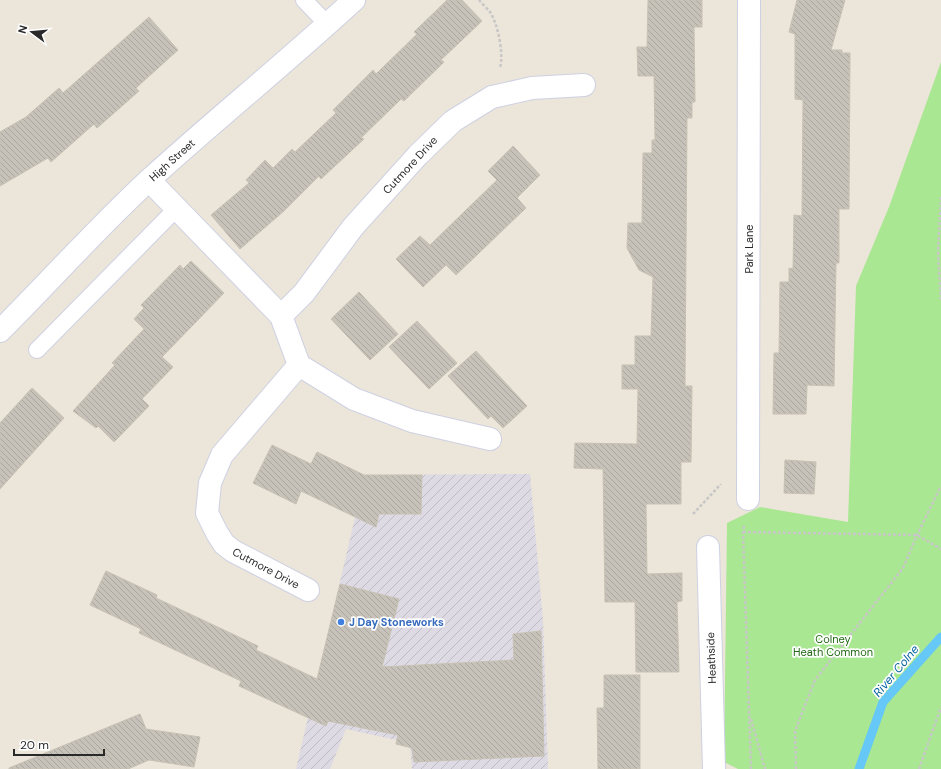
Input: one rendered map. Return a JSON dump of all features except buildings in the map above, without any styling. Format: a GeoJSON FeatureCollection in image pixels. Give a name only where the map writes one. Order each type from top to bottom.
{"type":"FeatureCollection","features":[{"type":"Feature","properties":{"kind":"street","name":"High Street"},"geometry":{"type":"LineString","coordinates":[[0,331],[52,280],[113,214],[328,25],[354,0]]}},
{"type":"Feature","properties":{"kind":"street","name":"Park Lane"},"geometry":{"type":"LineString","coordinates":[[748,499],[749,0]]}},
{"type":"Feature","properties":{"kind":"street","name":"Cutmore Drive"},"geometry":{"type":"LineString","coordinates":[[281,316],[304,293],[353,227],[418,155],[453,121],[492,97],[532,88],[584,85]]}},
{"type":"Feature","properties":{"kind":"street"},"geometry":{"type":"LineString","coordinates":[[150,180],[281,316],[299,365],[354,399],[412,421],[490,439]]}},
{"type":"Feature","properties":{"kind":"street","name":"Cutmore Drive"},"geometry":{"type":"LineString","coordinates":[[299,365],[222,455],[210,483],[207,513],[224,544],[233,551],[308,590]]}},
{"type":"Feature","properties":{"kind":"street","name":"Heathside"},"geometry":{"type":"LineString","coordinates":[[708,547],[714,769]]}},
{"type":"Feature","properties":{"kind":"lane"},"geometry":{"type":"LineString","coordinates":[[304,0],[328,25]]}},
{"type":"Feature","properties":{"kind":"lane"},"geometry":{"type":"LineString","coordinates":[[37,350],[177,208]]}},
{"type":"Feature","properties":{"kind":"path"},"geometry":{"type":"LineString","coordinates":[[479,0],[490,12],[495,24],[502,61],[492,97]]}},
{"type":"Feature","properties":{"kind":"path"},"geometry":{"type":"LineString","coordinates":[[941,197],[938,251],[941,301]]}},
{"type":"Feature","properties":{"kind":"path"},"geometry":{"type":"LineString","coordinates":[[796,769],[795,731],[815,680],[903,568],[941,486]]}},
{"type":"Feature","properties":{"kind":"path"},"geometry":{"type":"LineString","coordinates":[[748,499],[743,532],[751,769]]}},
{"type":"Feature","properties":{"kind":"path"},"geometry":{"type":"LineString","coordinates":[[743,532],[917,535],[941,549]]}},
{"type":"Feature","properties":{"kind":"path"},"geometry":{"type":"LineString","coordinates":[[919,769],[941,707]]}},
{"type":"Feature","properties":{"kind":"path"},"geometry":{"type":"LineString","coordinates":[[749,715],[765,769]]}},
{"type":"Feature","properties":{"kind":"shaded area"},"geometry":{"type":"Polygon","coordinates":[[[530,474],[543,620],[548,769],[412,769],[410,743],[346,729],[330,769],[296,769],[365,475],[530,474]]]}},
{"type":"Feature","properties":{"kind":"green space","name":"Colney Heath Common"},"geometry":{"type":"Polygon","coordinates":[[[941,62],[941,769],[738,769],[724,762],[727,523],[760,507],[848,522],[856,286],[889,207],[941,62]]]}},
{"type":"Feature","properties":{"kind":"waterway","name":"River Colne"},"geometry":{"type":"LineString","coordinates":[[859,769],[883,702],[941,637]]}},
{"type":"Feature","properties":{"kind":"place","name":"J Day Stoneworks"},"geometry":{"type":"Point","coordinates":[341,622]}}]}
